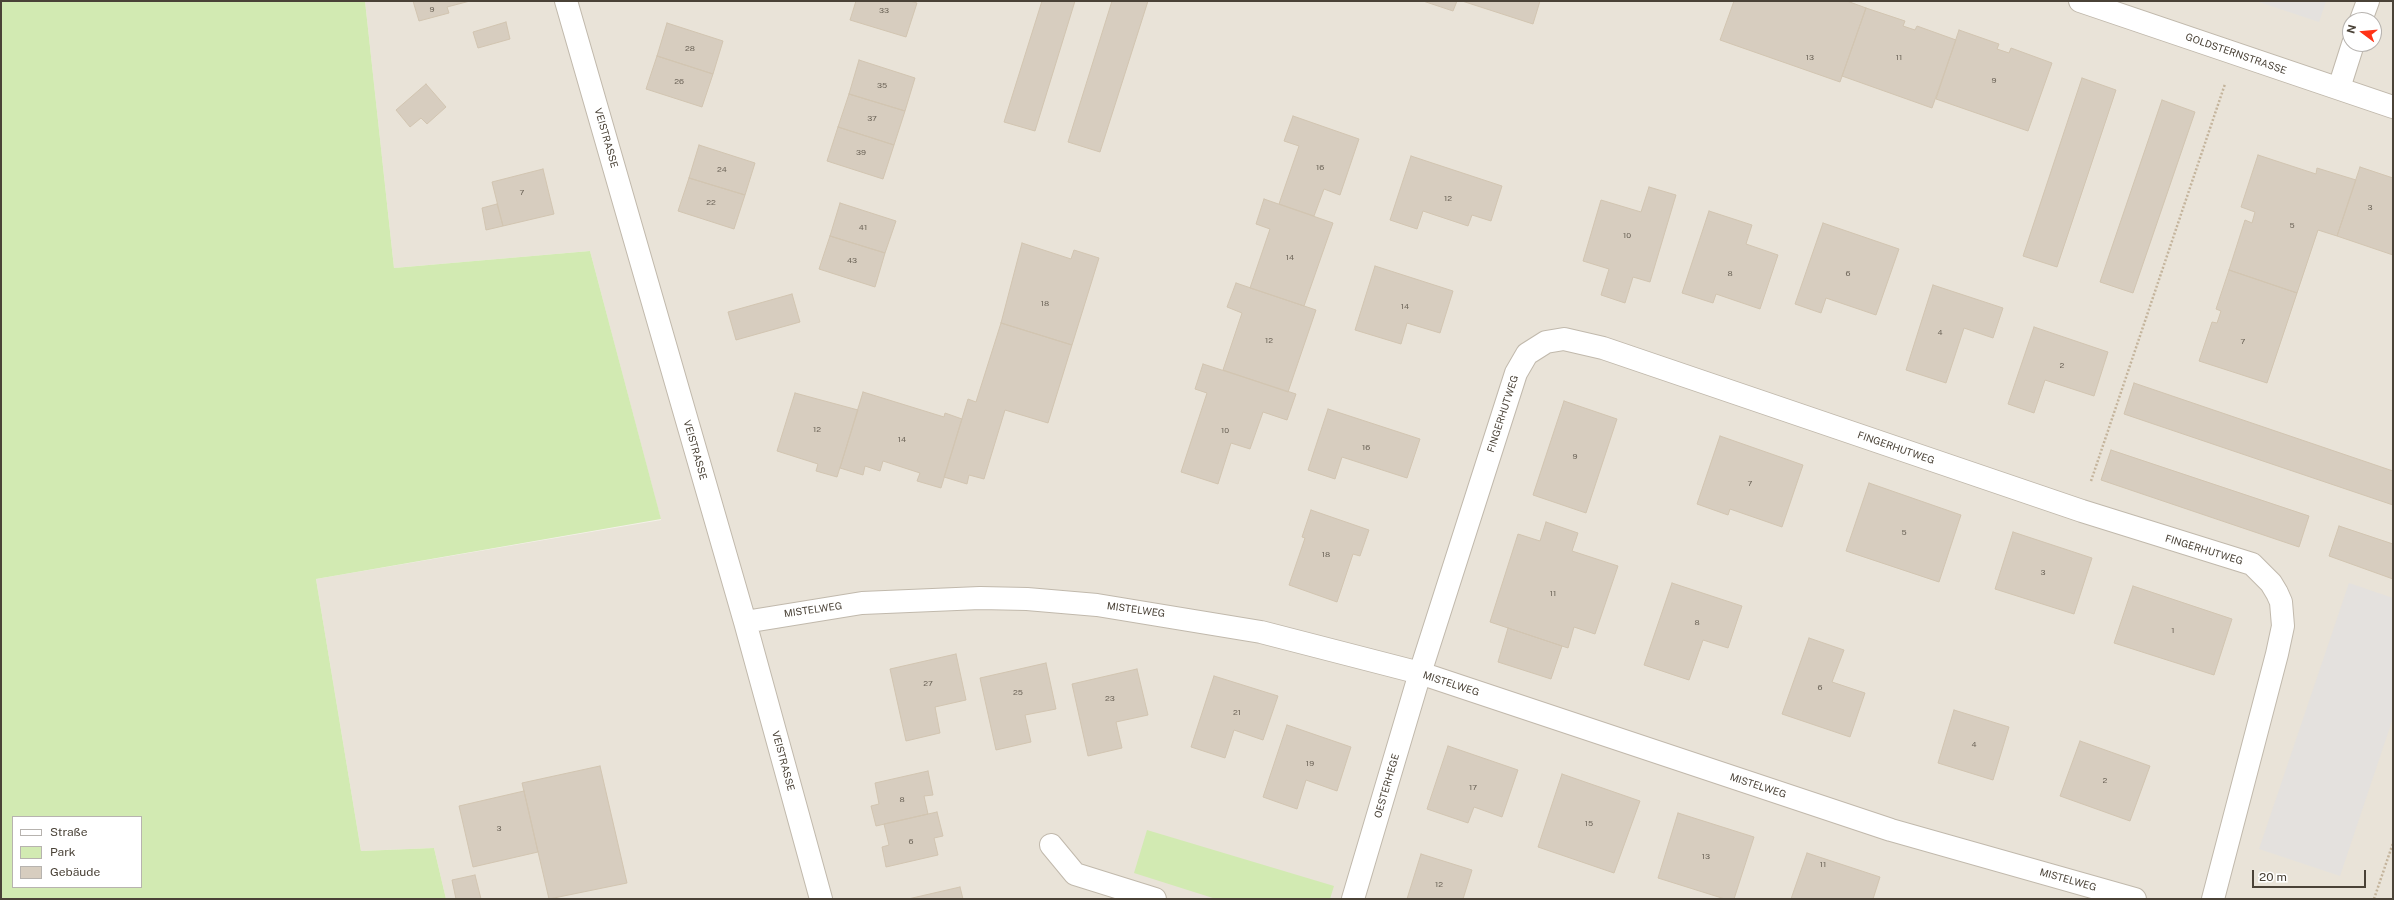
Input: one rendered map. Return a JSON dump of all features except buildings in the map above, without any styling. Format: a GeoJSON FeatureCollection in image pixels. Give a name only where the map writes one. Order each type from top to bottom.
{"type":"FeatureCollection","features":[{"type":"Feature","properties":{"kind":"street","name":"VEISTRASSE"},"geometry":{"type":"LineString","coordinates":[[566,1],[745,622],[821,899]]}},
{"type":"Feature","properties":{"kind":"street","name":"GOLDSTERNSTRASSE"},"geometry":{"type":"LineString","coordinates":[[2080,1],[2393,107]]}},
{"type":"Feature","properties":{"kind":"street"},"geometry":{"type":"LineString","coordinates":[[2365,12],[2368,1]]}},
{"type":"Feature","properties":{"kind":"street"},"geometry":{"type":"LineString","coordinates":[[2339,88],[2351,52]]}},
{"type":"Feature","properties":{"kind":"street","name":"FINGERHUTWEG"},"geometry":{"type":"LineString","coordinates":[[1420,673],[1516,373],[1527,354],[1546,342],[1564,339],[1604,348],[2082,511],[2252,564],[2270,583],[2281,602],[2283,626],[2213,899]]}},
{"type":"Feature","properties":{"kind":"street","name":"MISTELWEG"},"geometry":{"type":"LineString","coordinates":[[745,622],[862,603],[941,599],[1026,599],[1097,605],[1216,623],[1261,632],[1420,673],[1891,830],[2135,899]]}},
{"type":"Feature","properties":{"kind":"street","name":"OESTERHEGE"},"geometry":{"type":"LineString","coordinates":[[1353,899],[1420,673]]}},
{"type":"Feature","properties":{"kind":"street"},"geometry":{"type":"LineString","coordinates":[[1051,845],[1075,874],[1155,899]]}},
{"type":"Feature","properties":{"kind":"path"},"geometry":{"type":"LineString","coordinates":[[2082,511],[2235,53]]}},
{"type":"Feature","properties":{"kind":"path"},"geometry":{"type":"LineString","coordinates":[[2374,899],[2393,843]]}},
{"type":"Feature","properties":{"kind":"shaded area"},"geometry":{"type":"Polygon","coordinates":[[[365,1],[2393,1],[2393,899],[446,899],[434,848],[361,851],[316,579],[661,520],[590,251],[394,268],[365,1]]]}},
{"type":"Feature","properties":{"kind":"shaded area"},"geometry":{"type":"Polygon","coordinates":[[[2256,1],[2326,1],[2319,22],[2256,1]]]}},
{"type":"Feature","properties":{"kind":"shaded area"},"geometry":{"type":"Polygon","coordinates":[[[2349,583],[2393,598],[2393,718],[2340,876],[2259,849],[2349,583]]]}},
{"type":"Feature","properties":{"kind":"green space"},"geometry":{"type":"Polygon","coordinates":[[[1,1],[365,1],[394,268],[590,251],[661,519],[316,579],[361,851],[434,848],[446,899],[1,899],[1,1]]]}},
{"type":"Feature","properties":{"kind":"green space"},"geometry":{"type":"Polygon","coordinates":[[[1147,830],[1334,886],[1330,899],[1216,899],[1134,873],[1147,830]]]}}]}
